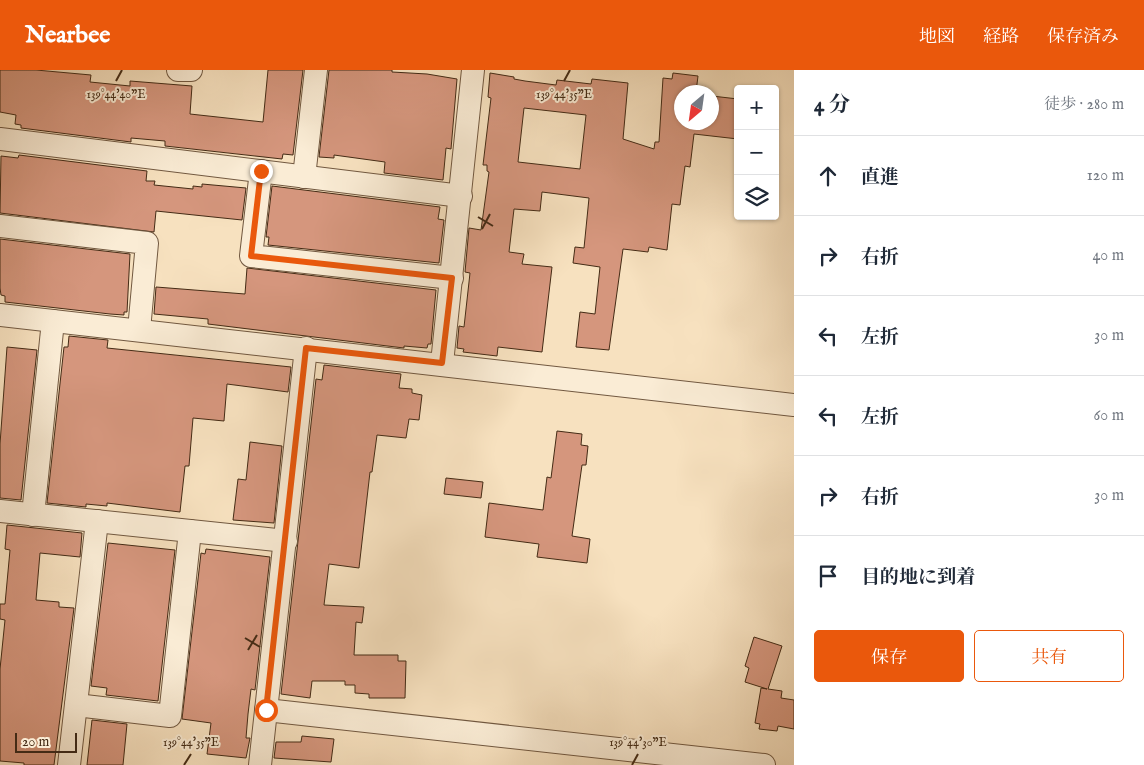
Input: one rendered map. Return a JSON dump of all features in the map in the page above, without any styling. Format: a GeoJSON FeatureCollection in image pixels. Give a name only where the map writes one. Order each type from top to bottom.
{"type":"FeatureCollection","features":[{"type":"Feature","properties":{"kind":"street"},"geometry":{"type":"LineString","coordinates":[[178,70],[191,70]]}},
{"type":"Feature","properties":{"kind":"street"},"geometry":{"type":"LineString","coordinates":[[304,177],[316,70]]}},
{"type":"Feature","properties":{"kind":"street"},"geometry":{"type":"LineString","coordinates":[[442,363],[473,70]]}},
{"type":"Feature","properties":{"kind":"street"},"geometry":{"type":"LineString","coordinates":[[0,139],[461,196]]}},
{"type":"Feature","properties":{"kind":"street"},"geometry":{"type":"LineString","coordinates":[[261,171],[251,256],[452,278]]}},
{"type":"Feature","properties":{"kind":"street"},"geometry":{"type":"LineString","coordinates":[[0,226],[147,243],[139,330]]}},
{"type":"Feature","properties":{"kind":"street"},"geometry":{"type":"LineString","coordinates":[[0,315],[442,363],[794,405]]}},
{"type":"Feature","properties":{"kind":"street"},"geometry":{"type":"LineString","coordinates":[[33,515],[54,321]]}},
{"type":"Feature","properties":{"kind":"street"},"geometry":{"type":"LineString","coordinates":[[260,765],[306,348]]}},
{"type":"Feature","properties":{"kind":"street"},"geometry":{"type":"LineString","coordinates":[[0,511],[286,541]]}},
{"type":"Feature","properties":{"kind":"street"},"geometry":{"type":"LineString","coordinates":[[69,765],[96,521]]}},
{"type":"Feature","properties":{"kind":"street"},"geometry":{"type":"LineString","coordinates":[[76,705],[170,716],[190,531]]}},
{"type":"Feature","properties":{"kind":"street"},"geometry":{"type":"LineString","coordinates":[[266,710],[764,765]]}},
{"type":"Feature","properties":{"kind":"building"},"geometry":{"type":"Polygon","coordinates":[[[0,70],[36,70],[91,75],[90,82],[130,86],[130,81],[192,86],[190,114],[263,122],[268,70],[303,70],[293,155],[283,154],[282,159],[165,146],[165,141],[131,138],[131,142],[21,128],[21,125],[15,124],[16,115],[0,112],[0,70]]]}},
{"type":"Feature","properties":{"kind":"building"},"geometry":{"type":"Polygon","coordinates":[[[329,70],[392,70],[392,72],[427,74],[457,79],[451,149],[446,148],[443,180],[384,173],[385,162],[334,155],[334,158],[319,157],[329,70]]]}},
{"type":"Feature","properties":{"kind":"building"},"geometry":{"type":"Polygon","coordinates":[[[490,73],[525,81],[556,85],[557,80],[591,84],[592,79],[628,83],[623,139],[654,149],[655,142],[659,142],[663,78],[672,79],[673,73],[698,76],[697,85],[674,85],[674,130],[719,130],[719,97],[734,99],[734,139],[694,134],[690,167],[685,166],[680,205],[672,204],[667,250],[649,247],[648,252],[623,249],[609,350],[576,347],[580,312],[595,314],[600,267],[573,263],[575,247],[584,248],[589,198],[542,192],[540,211],[514,209],[509,252],[524,254],[522,264],[552,267],[542,352],[498,347],[497,356],[463,352],[464,349],[457,348],[459,326],[464,327],[470,273],[465,272],[469,228],[481,230],[489,172],[487,171],[487,165],[483,165],[491,98],[488,97],[490,73]],[[524,108],[518,162],[580,169],[586,115],[524,108]]]}},
{"type":"Feature","properties":{"kind":"building"},"geometry":{"type":"Polygon","coordinates":[[[19,155],[147,171],[146,181],[155,181],[154,185],[193,189],[193,186],[202,187],[202,184],[246,188],[242,220],[156,211],[154,232],[0,213],[1,156],[18,158],[19,155]]]}},
{"type":"Feature","properties":{"kind":"building"},"geometry":{"type":"Polygon","coordinates":[[[272,186],[440,207],[438,219],[444,220],[439,263],[268,245],[269,237],[266,237],[272,186]]]}},
{"type":"Feature","properties":{"kind":"building"},"geometry":{"type":"Polygon","coordinates":[[[0,239],[130,254],[127,312],[124,312],[124,315],[110,314],[5,302],[5,296],[1,295],[0,288],[0,239]]]}},
{"type":"Feature","properties":{"kind":"building"},"geometry":{"type":"Polygon","coordinates":[[[247,268],[436,290],[431,344],[428,344],[427,348],[404,346],[404,348],[208,324],[208,319],[154,314],[156,287],[245,294],[247,268]]]}},
{"type":"Feature","properties":{"kind":"building"},"geometry":{"type":"Polygon","coordinates":[[[69,336],[108,340],[107,348],[291,367],[288,392],[227,384],[224,421],[193,418],[189,466],[185,466],[180,512],[107,503],[107,506],[86,504],[86,507],[47,503],[64,347],[68,347],[69,336]]]}},
{"type":"Feature","properties":{"kind":"building"},"geometry":{"type":"Polygon","coordinates":[[[7,347],[37,350],[21,500],[0,498],[0,444],[7,347]]]}},
{"type":"Feature","properties":{"kind":"building"},"geometry":{"type":"Polygon","coordinates":[[[324,365],[401,374],[399,388],[412,389],[412,393],[422,395],[419,420],[409,419],[406,438],[377,435],[372,472],[370,472],[359,568],[329,564],[324,605],[364,607],[362,623],[356,622],[354,655],[398,655],[398,661],[406,661],[405,698],[369,698],[369,694],[355,693],[355,685],[345,685],[345,681],[312,681],[310,698],[281,694],[316,379],[322,380],[324,365]]]}},
{"type":"Feature","properties":{"kind":"building"},"geometry":{"type":"Polygon","coordinates":[[[557,431],[582,434],[581,445],[588,446],[586,465],[582,465],[572,536],[590,539],[587,563],[537,557],[539,544],[485,537],[489,503],[543,510],[547,477],[551,478],[557,431]]]}},
{"type":"Feature","properties":{"kind":"building"},"geometry":{"type":"Polygon","coordinates":[[[250,442],[282,446],[274,523],[233,520],[238,479],[246,480],[250,442]]]}},
{"type":"Feature","properties":{"kind":"building"},"geometry":{"type":"Polygon","coordinates":[[[446,478],[483,482],[481,498],[444,494],[446,478]]]}},
{"type":"Feature","properties":{"kind":"building"},"geometry":{"type":"Polygon","coordinates":[[[7,525],[82,533],[80,557],[40,553],[36,600],[59,602],[59,607],[74,608],[54,765],[24,765],[24,763],[0,761],[0,669],[5,620],[0,619],[0,604],[5,604],[10,550],[5,549],[7,525]]]}},
{"type":"Feature","properties":{"kind":"building"},"geometry":{"type":"Polygon","coordinates":[[[108,543],[175,550],[158,701],[106,695],[107,688],[91,686],[108,543]]]}},
{"type":"Feature","properties":{"kind":"building"},"geometry":{"type":"Polygon","coordinates":[[[206,549],[270,557],[255,690],[251,689],[248,714],[246,738],[250,738],[246,758],[207,754],[211,723],[182,719],[201,553],[205,554],[206,549]]]}},
{"type":"Feature","properties":{"kind":"building"},"geometry":{"type":"Polygon","coordinates":[[[754,637],[782,646],[768,689],[782,691],[781,698],[794,700],[794,729],[778,726],[777,731],[759,729],[760,724],[755,723],[761,688],[767,689],[745,682],[749,668],[745,666],[754,637]]]}},
{"type":"Feature","properties":{"kind":"building"},"geometry":{"type":"Polygon","coordinates":[[[92,720],[127,724],[123,765],[87,765],[92,720]]]}},
{"type":"Feature","properties":{"kind":"building"},"geometry":{"type":"Polygon","coordinates":[[[302,736],[334,739],[331,762],[274,758],[276,742],[301,742],[302,736]]]}},
{"type":"Feature","properties":{"kind":"route"},"geometry":{"type":"LineString","coordinates":[[261,171],[251,256],[452,278],[442,363],[306,348],[266,710]]}}]}
